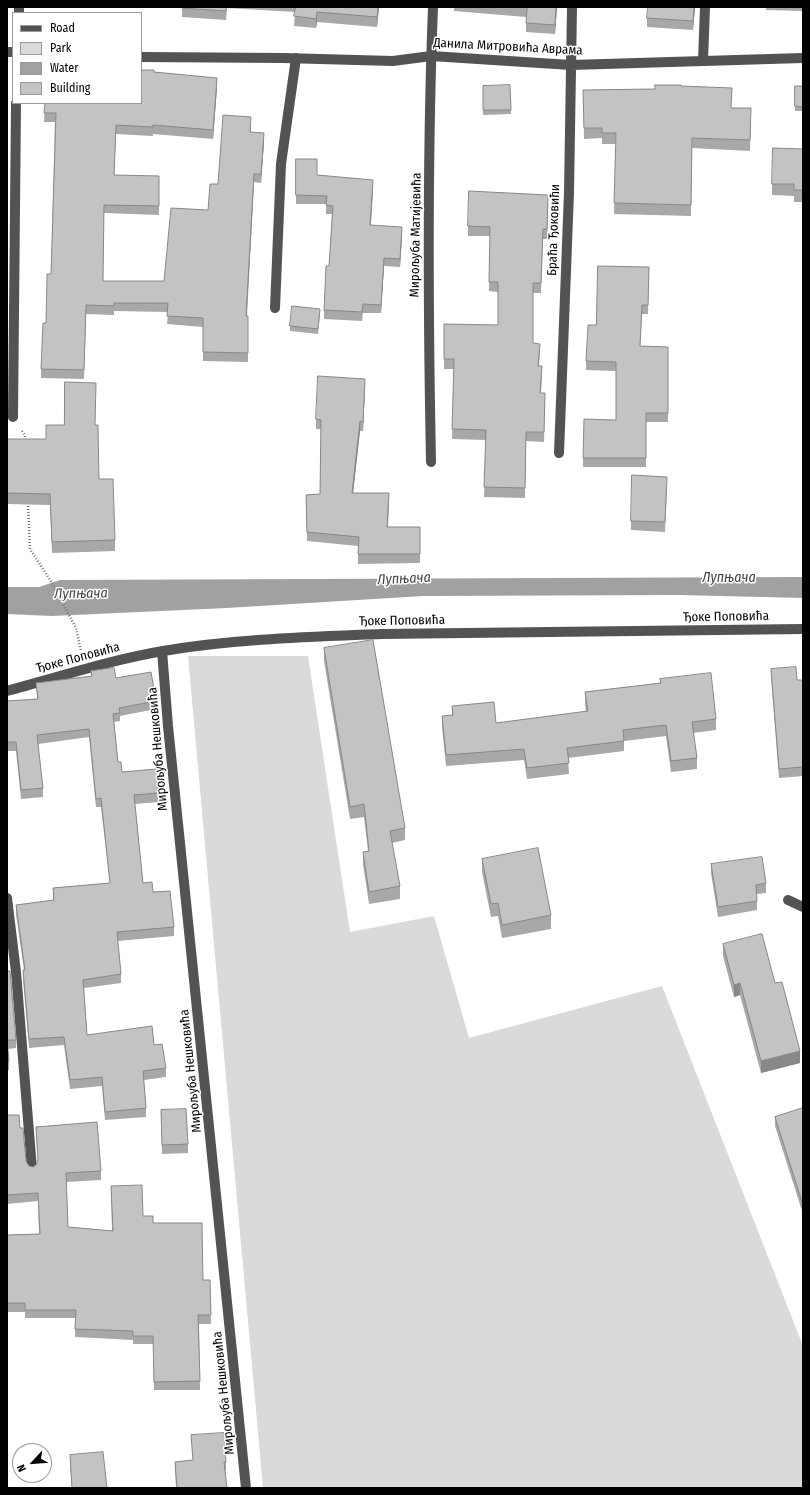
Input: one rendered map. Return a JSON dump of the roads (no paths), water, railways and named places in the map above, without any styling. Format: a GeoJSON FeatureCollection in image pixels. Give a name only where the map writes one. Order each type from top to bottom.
{"type":"FeatureCollection","features":[{"type":"Feature","properties":{"kind":"street","name":"Мирољуба Матијевића"},"geometry":{"type":"LineString","coordinates":[[431,462],[428,286],[433,7]]}},
{"type":"Feature","properties":{"kind":"street","name":"Браћа Ђоковићи"},"geometry":{"type":"LineString","coordinates":[[559,453],[567,248],[572,7]]}},
{"type":"Feature","properties":{"kind":"street"},"geometry":{"type":"LineString","coordinates":[[703,60],[705,7]]}},
{"type":"Feature","properties":{"kind":"street","name":"Данила Митровића Аврама"},"geometry":{"type":"LineString","coordinates":[[142,57],[296,58],[393,61],[431,56],[571,65],[803,58]]}},
{"type":"Feature","properties":{"kind":"street"},"geometry":{"type":"LineString","coordinates":[[275,308],[281,164],[296,58]]}},
{"type":"Feature","properties":{"kind":"street"},"geometry":{"type":"LineString","coordinates":[[13,417],[16,104]]}},
{"type":"Feature","properties":{"kind":"street","name":"Ђоке Поповића"},"geometry":{"type":"LineString","coordinates":[[7,691],[86,669],[162,651],[233,643],[381,634],[803,629]]}},
{"type":"Feature","properties":{"kind":"street","name":"Мирољуба Нешковића"},"geometry":{"type":"LineString","coordinates":[[162,651],[169,733],[246,1488]]}},
{"type":"Feature","properties":{"kind":"street"},"geometry":{"type":"LineString","coordinates":[[7,898],[16,972],[32,1169]]}},
{"type":"Feature","properties":{"kind":"street"},"geometry":{"type":"LineString","coordinates":[[788,900],[803,907]]}},
{"type":"Feature","properties":{"kind":"water","name":"Лупњача"},"geometry":{"type":"Polygon","coordinates":[[[803,577],[803,598],[679,595],[423,596],[227,608],[52,616],[7,614],[7,587],[39,587],[60,580],[803,577]]]}}]}
